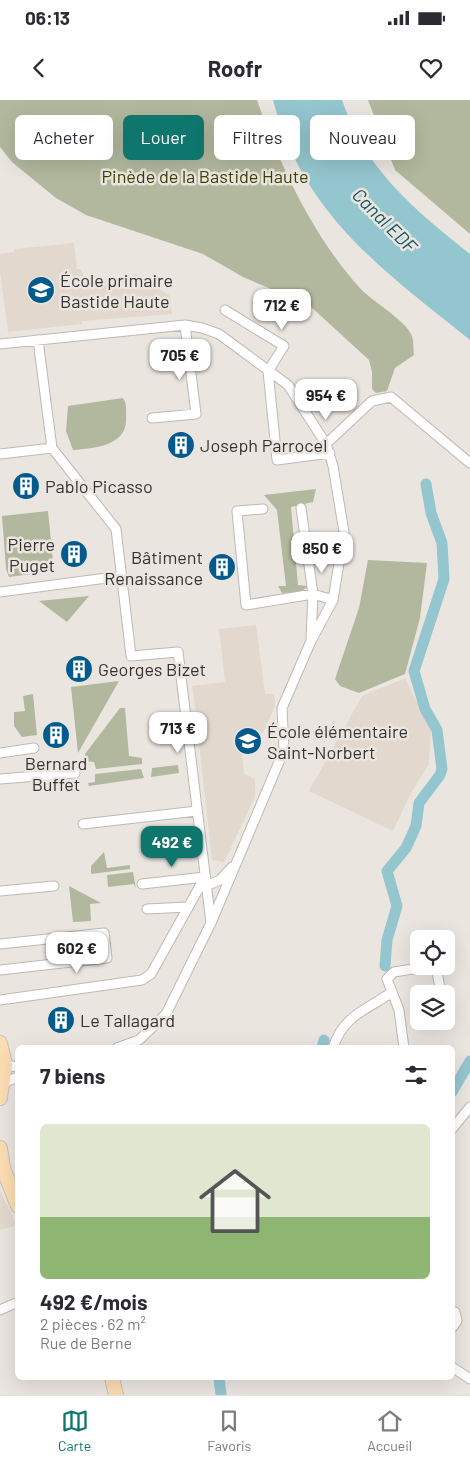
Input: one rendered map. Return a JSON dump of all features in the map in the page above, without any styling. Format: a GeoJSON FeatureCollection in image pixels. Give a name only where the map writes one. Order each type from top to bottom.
{"type":"FeatureCollection","features":[{"type":"Feature","properties":{"kind":"main road"},"geometry":{"type":"LineString","coordinates":[[0,1042],[6,1063],[0,1098]]}},
{"type":"Feature","properties":{"kind":"main road"},"geometry":{"type":"LineString","coordinates":[[0,1148],[2,1165],[15,1198]]}},
{"type":"Feature","properties":{"kind":"main road"},"geometry":{"type":"LineString","coordinates":[[112,1380],[116,1395]]}},
{"type":"Feature","properties":{"kind":"main road"},"geometry":{"type":"LineString","coordinates":[[120,1380],[124,1395]]}},
{"type":"Feature","properties":{"kind":"street"},"geometry":{"type":"LineString","coordinates":[[225,310],[284,346],[268,371],[277,460],[328,448],[372,401],[391,397],[470,463]]}},
{"type":"Feature","properties":{"kind":"street"},"geometry":{"type":"LineString","coordinates":[[152,418],[196,414],[185,325]]}},
{"type":"Feature","properties":{"kind":"street"},"geometry":{"type":"LineString","coordinates":[[0,344],[185,325],[202,328],[218,334],[288,385],[328,448],[344,532],[334,600],[311,641],[282,708],[284,750],[211,923],[166,1014],[139,1040],[125,1045]]}},
{"type":"Feature","properties":{"kind":"street"},"geometry":{"type":"LineString","coordinates":[[38,340],[52,448],[116,530],[130,656],[178,652],[211,923]]}},
{"type":"Feature","properties":{"kind":"street"},"geometry":{"type":"LineString","coordinates":[[0,454],[52,448]]}},
{"type":"Feature","properties":{"kind":"street"},"geometry":{"type":"LineString","coordinates":[[301,508],[313,594],[311,641]]}},
{"type":"Feature","properties":{"kind":"street"},"geometry":{"type":"LineString","coordinates":[[263,509],[237,511],[246,605],[313,594],[334,600]]}},
{"type":"Feature","properties":{"kind":"street"},"geometry":{"type":"LineString","coordinates":[[0,592],[122,576]]}},
{"type":"Feature","properties":{"kind":"street"},"geometry":{"type":"LineString","coordinates":[[0,753],[34,748]]}},
{"type":"Feature","properties":{"kind":"street"},"geometry":{"type":"LineString","coordinates":[[0,779],[75,773]]}},
{"type":"Feature","properties":{"kind":"street"},"geometry":{"type":"LineString","coordinates":[[83,824],[197,811]]}},
{"type":"Feature","properties":{"kind":"street"},"geometry":{"type":"LineString","coordinates":[[142,884],[220,880],[235,863]]}},
{"type":"Feature","properties":{"kind":"street"},"geometry":{"type":"LineString","coordinates":[[0,1000],[142,980],[151,974],[187,907],[206,881]]}},
{"type":"Feature","properties":{"kind":"street"},"geometry":{"type":"LineString","coordinates":[[0,891],[54,886]]}},
{"type":"Feature","properties":{"kind":"street"},"geometry":{"type":"LineString","coordinates":[[147,909],[187,907]]}},
{"type":"Feature","properties":{"kind":"street"},"geometry":{"type":"LineString","coordinates":[[0,944],[104,933],[107,958],[0,970]]}},
{"type":"Feature","properties":{"kind":"street"},"geometry":{"type":"LineString","coordinates":[[404,1045],[399,1010],[388,979],[394,972],[410,970]]}},
{"type":"Feature","properties":{"kind":"street"},"geometry":{"type":"LineString","coordinates":[[335,1045],[338,1034],[350,1018],[392,992]]}},
{"type":"Feature","properties":{"kind":"street"},"geometry":{"type":"LineString","coordinates":[[2,1083],[15,1078]]}},
{"type":"Feature","properties":{"kind":"street"},"geometry":{"type":"LineString","coordinates":[[455,1125],[470,1106]]}},
{"type":"Feature","properties":{"kind":"street"},"geometry":{"type":"LineString","coordinates":[[0,1310],[15,1303]]}},
{"type":"Feature","properties":{"kind":"street"},"geometry":{"type":"LineString","coordinates":[[455,1312],[457,1321],[455,1324]]}},
{"type":"Feature","properties":{"kind":"street"},"geometry":{"type":"LineString","coordinates":[[455,1369],[470,1379]]}},
{"type":"Feature","properties":{"kind":"shaded area","name":"École primaire Bastide Haute"},"geometry":{"type":"Polygon","coordinates":[[[74,243],[77,269],[81,269],[86,282],[133,278],[133,274],[136,274],[170,296],[172,314],[82,321],[82,324],[8,332],[0,272],[0,254],[14,252],[14,249],[74,243]]]}},
{"type":"Feature","properties":{"kind":"shaded area"},"geometry":{"type":"Polygon","coordinates":[[[256,625],[265,694],[274,694],[275,706],[263,733],[252,735],[252,743],[241,745],[244,774],[255,779],[255,797],[224,862],[212,860],[199,744],[201,743],[192,686],[225,682],[219,629],[256,625]]]}},
{"type":"Feature","properties":{"kind":"shaded area"},"geometry":{"type":"Polygon","coordinates":[[[405,678],[431,730],[429,764],[410,795],[393,831],[309,791],[362,696],[405,678]]]}},
{"type":"Feature","properties":{"kind":"shaded area"},"geometry":{"type":"Polygon","coordinates":[[[0,1191],[15,1221],[15,1226],[0,1230],[0,1191]]]}},
{"type":"Feature","properties":{"kind":"green space","name":"Pinède de la Bastide Haute"},"geometry":{"type":"Polygon","coordinates":[[[0,100],[257,100],[263,115],[214,115],[214,160],[281,160],[312,222],[342,267],[364,292],[408,330],[413,338],[414,355],[395,368],[387,391],[376,393],[372,389],[372,372],[369,360],[309,305],[243,277],[203,254],[86,215],[56,198],[12,162],[0,147],[0,100]]]}},
{"type":"Feature","properties":{"kind":"green space"},"geometry":{"type":"Polygon","coordinates":[[[368,100],[470,100],[470,234],[395,170],[391,160],[415,160],[415,115],[374,115],[368,100]]]}},
{"type":"Feature","properties":{"kind":"green space"},"geometry":{"type":"Polygon","coordinates":[[[123,398],[126,405],[126,417],[122,434],[108,444],[73,450],[66,431],[68,406],[123,398]]]}},
{"type":"Feature","properties":{"kind":"green space"},"geometry":{"type":"Polygon","coordinates":[[[316,489],[313,502],[291,507],[298,585],[308,586],[301,592],[282,593],[278,586],[286,586],[277,510],[264,495],[316,489]]]}},
{"type":"Feature","properties":{"kind":"green space"},"geometry":{"type":"Polygon","coordinates":[[[48,511],[54,571],[9,577],[6,569],[2,516],[48,511]]]}},
{"type":"Feature","properties":{"kind":"green space"},"geometry":{"type":"Polygon","coordinates":[[[368,560],[427,563],[420,618],[405,674],[359,693],[340,686],[335,679],[359,608],[368,560]]]}},
{"type":"Feature","properties":{"kind":"green space"},"geometry":{"type":"Polygon","coordinates":[[[89,596],[67,622],[39,601],[89,596]]]}},
{"type":"Feature","properties":{"kind":"green space"},"geometry":{"type":"Polygon","coordinates":[[[119,681],[78,753],[71,687],[119,681]]]}},
{"type":"Feature","properties":{"kind":"green space"},"geometry":{"type":"Polygon","coordinates":[[[33,694],[37,735],[22,737],[14,726],[14,712],[25,711],[23,696],[33,694]]]}},
{"type":"Feature","properties":{"kind":"green space"},"geometry":{"type":"Polygon","coordinates":[[[120,708],[125,708],[129,756],[142,758],[142,764],[96,769],[94,762],[85,761],[85,754],[120,708]]]}},
{"type":"Feature","properties":{"kind":"green space"},"geometry":{"type":"Polygon","coordinates":[[[178,765],[179,773],[151,777],[152,768],[178,765]]]}},
{"type":"Feature","properties":{"kind":"green space"},"geometry":{"type":"Polygon","coordinates":[[[141,769],[144,778],[89,786],[88,783],[95,782],[95,774],[141,769]]]}},
{"type":"Feature","properties":{"kind":"green space"},"geometry":{"type":"Polygon","coordinates":[[[104,852],[107,868],[130,865],[130,869],[91,874],[91,866],[104,852]]]}},
{"type":"Feature","properties":{"kind":"green space"},"geometry":{"type":"Polygon","coordinates":[[[133,872],[136,889],[134,884],[108,887],[107,875],[133,872]]]}},
{"type":"Feature","properties":{"kind":"green space"},"geometry":{"type":"Polygon","coordinates":[[[69,886],[101,903],[90,904],[91,921],[73,922],[69,886]]]}},
{"type":"Feature","properties":{"kind":"water","name":"Canal EDF"},"geometry":{"type":"Polygon","coordinates":[[[273,100],[342,100],[348,115],[310,115],[310,160],[372,160],[394,187],[411,204],[470,254],[470,340],[377,264],[350,237],[326,208],[304,176],[296,160],[300,160],[300,115],[278,115],[273,100]]]}},
{"type":"Feature","properties":{"kind":"waterway"},"geometry":{"type":"LineString","coordinates":[[385,966],[387,940],[397,906],[387,871],[406,848],[416,826],[419,803],[440,775],[442,769],[437,730],[425,709],[414,671],[444,579],[442,543],[431,513],[426,484]]}},
{"type":"Feature","properties":{"kind":"waterway"},"geometry":{"type":"LineString","coordinates":[[323,1045],[324,1040]]}},
{"type":"Feature","properties":{"kind":"waterway"},"geometry":{"type":"LineString","coordinates":[[455,1087],[470,1061]]}},
{"type":"Feature","properties":{"kind":"waterway"},"geometry":{"type":"LineString","coordinates":[[219,1380],[221,1395]]}},
{"type":"Feature","properties":{"kind":"place","name":"École primaire Bastide Haute"},"geometry":{"type":"Point","coordinates":[41,290]}},
{"type":"Feature","properties":{"kind":"place","name":"Joseph Parrocel"},"geometry":{"type":"Point","coordinates":[181,445]}},
{"type":"Feature","properties":{"kind":"place","name":"Pablo Picasso"},"geometry":{"type":"Point","coordinates":[26,486]}},
{"type":"Feature","properties":{"kind":"place","name":"Pierre Puget"},"geometry":{"type":"Point","coordinates":[74,554]}},
{"type":"Feature","properties":{"kind":"place","name":"Bâtiment Renaissance"},"geometry":{"type":"Point","coordinates":[222,567]}},
{"type":"Feature","properties":{"kind":"place","name":"Georges Bizet"},"geometry":{"type":"Point","coordinates":[79,669]}},
{"type":"Feature","properties":{"kind":"place","name":"Bernard Buffet"},"geometry":{"type":"Point","coordinates":[56,735]}},
{"type":"Feature","properties":{"kind":"place","name":"École élémentaire Saint-Norbert"},"geometry":{"type":"Point","coordinates":[248,741]}},
{"type":"Feature","properties":{"kind":"place","name":"Le Tallagard"},"geometry":{"type":"Point","coordinates":[61,1020]}}]}
